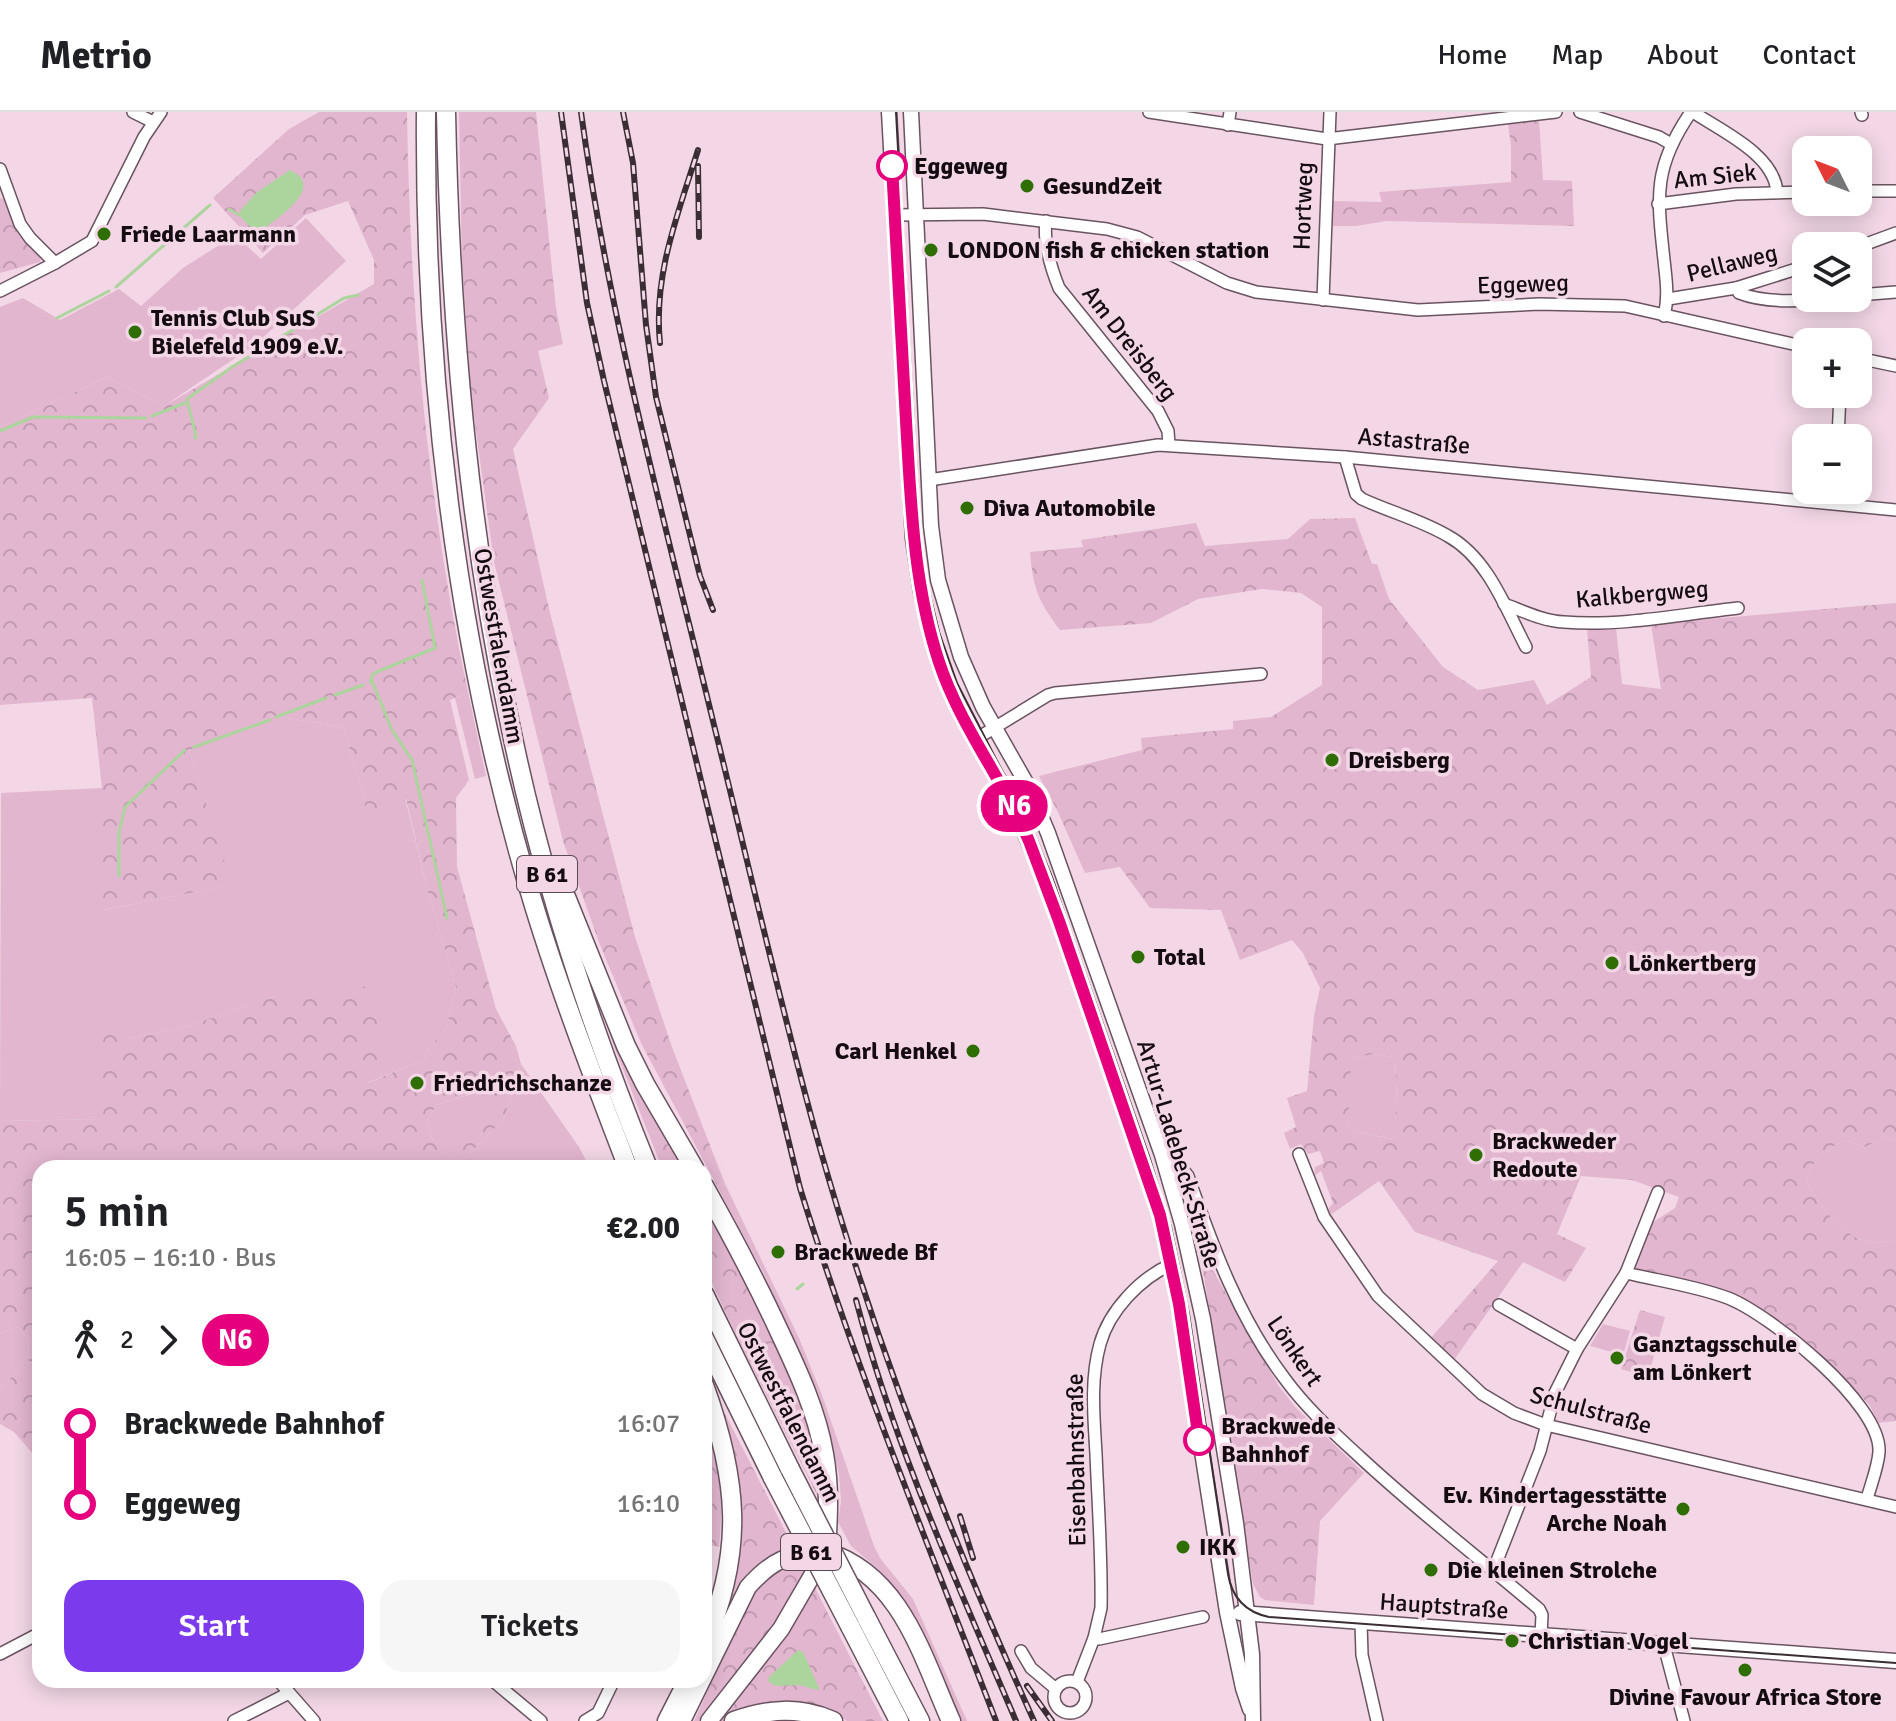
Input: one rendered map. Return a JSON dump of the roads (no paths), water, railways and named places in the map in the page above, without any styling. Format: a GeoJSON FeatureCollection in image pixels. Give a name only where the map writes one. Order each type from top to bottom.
{"type":"FeatureCollection","features":[{"type":"Feature","properties":{"kind":"highway","name":"Ostwestfalendamm"},"geometry":{"type":"LineString","coordinates":[[426,112],[427,238],[434,355],[446,475],[464,601],[506,802],[557,979],[625,1160]]}},
{"type":"Feature","properties":{"kind":"highway","name":"Ostwestfalendamm"},"geometry":{"type":"LineString","coordinates":[[446,112],[449,243],[457,360],[482,569],[510,724],[547,872],[606,1060],[645,1160]]}},
{"type":"Feature","properties":{"kind":"highway","name":"B 61"},"geometry":{"type":"LineString","coordinates":[[482,569],[496,614],[518,723],[551,852],[572,914],[626,1046],[689,1160]]}},
{"type":"Feature","properties":{"kind":"highway"},"geometry":{"type":"LineString","coordinates":[[557,979],[568,1032],[612,1160]]}},
{"type":"Feature","properties":{"kind":"highway"},"geometry":{"type":"LineString","coordinates":[[712,1201],[761,1292],[815,1419],[828,1482],[826,1552],[851,1561],[870,1573],[886,1590],[900,1610],[951,1721]]}},
{"type":"Feature","properties":{"kind":"highway","name":"Ostwestfalendamm"},"geometry":{"type":"LineString","coordinates":[[712,1313],[781,1474]]}},
{"type":"Feature","properties":{"kind":"highway","name":"Ostwestfalendamm"},"geometry":{"type":"LineString","coordinates":[[712,1352],[781,1474],[858,1621],[920,1721]]}},
{"type":"Feature","properties":{"kind":"highway"},"geometry":{"type":"LineString","coordinates":[[712,1410],[727,1456],[732,1507],[730,1562],[712,1626]]}},
{"type":"Feature","properties":{"kind":"highway","name":"Ostwestfalendamm"},"geometry":{"type":"LineString","coordinates":[[858,1621],[899,1721]]}},
{"type":"Feature","properties":{"kind":"highway"},"geometry":{"type":"LineString","coordinates":[[667,1721],[684,1688]]}},
{"type":"Feature","properties":{"kind":"highway"},"geometry":{"type":"LineString","coordinates":[[734,1721],[777,1710],[797,1710],[833,1721]]}},
{"type":"Feature","properties":{"kind":"main road"},"geometry":{"type":"LineString","coordinates":[[712,1660],[748,1587],[762,1571],[794,1554],[826,1552]]}},
{"type":"Feature","properties":{"kind":"main road"},"geometry":{"type":"LineString","coordinates":[[709,1721],[781,1629],[826,1552]]}},
{"type":"Feature","properties":{"kind":"main road"},"geometry":{"type":"LineString","coordinates":[[682,1721],[698,1688]]}},
{"type":"Feature","properties":{"kind":"street"},"geometry":{"type":"LineString","coordinates":[[0,291],[92,241],[157,117],[133,112]]}},
{"type":"Feature","properties":{"kind":"street","name":"Artur-Ladebeck-Straße"},"geometry":{"type":"LineString","coordinates":[[889,112],[913,539],[918,576],[939,663],[960,712],[1009,797],[1044,877],[1160,1215],[1172,1264],[1227,1612],[1253,1719]]}},
{"type":"Feature","properties":{"kind":"street","name":"Artur-Ladebeck-Straße"},"geometry":{"type":"LineString","coordinates":[[911,112],[934,558],[949,623],[968,677],[1029,788],[1048,833],[1162,1155],[1182,1224],[1203,1319],[1247,1614],[1254,1684],[1253,1719]]}},
{"type":"Feature","properties":{"kind":"street"},"geometry":{"type":"LineString","coordinates":[[1149,112],[1327,139],[1459,118],[1556,112]]}},
{"type":"Feature","properties":{"kind":"street"},"geometry":{"type":"LineString","coordinates":[[1228,125],[1230,112]]}},
{"type":"Feature","properties":{"kind":"street","name":"Hortweg"},"geometry":{"type":"LineString","coordinates":[[1323,300],[1330,112]]}},
{"type":"Feature","properties":{"kind":"street"},"geometry":{"type":"LineString","coordinates":[[1580,112],[1659,137],[1671,144]]}},
{"type":"Feature","properties":{"kind":"street"},"geometry":{"type":"LineString","coordinates":[[1664,316],[1668,299],[1658,204],[1662,171],[1671,144],[1692,112]]}},
{"type":"Feature","properties":{"kind":"street","name":"Am Siek"},"geometry":{"type":"LineString","coordinates":[[1692,112],[1755,154],[1772,174],[1777,192]]}},
{"type":"Feature","properties":{"kind":"street"},"geometry":{"type":"LineString","coordinates":[[0,169],[15,213],[26,234],[55,263]]}},
{"type":"Feature","properties":{"kind":"street"},"geometry":{"type":"LineString","coordinates":[[1872,191],[1896,191]]}},
{"type":"Feature","properties":{"kind":"street","name":"Am Siek"},"geometry":{"type":"LineString","coordinates":[[1658,204],[1736,194],[1792,192]]}},
{"type":"Feature","properties":{"kind":"street","name":"Eggeweg"},"geometry":{"type":"LineString","coordinates":[[916,215],[983,214],[1122,232],[1246,290],[1418,310],[1524,304],[1625,306],[1792,344]]}},
{"type":"Feature","properties":{"kind":"street"},"geometry":{"type":"LineString","coordinates":[[894,215],[916,215]]}},
{"type":"Feature","properties":{"kind":"street","name":"Am Dreisberg"},"geometry":{"type":"LineString","coordinates":[[1046,221],[1045,236],[1053,275],[1059,288],[1158,411],[1168,431],[1169,445]]}},
{"type":"Feature","properties":{"kind":"street"},"geometry":{"type":"LineString","coordinates":[[1872,242],[1896,233]]}},
{"type":"Feature","properties":{"kind":"street","name":"Pellaweg"},"geometry":{"type":"LineString","coordinates":[[1668,299],[1736,288],[1792,270]]}},
{"type":"Feature","properties":{"kind":"street"},"geometry":{"type":"LineString","coordinates":[[1736,288],[1739,293],[1760,298],[1792,300]]}},
{"type":"Feature","properties":{"kind":"street"},"geometry":{"type":"LineString","coordinates":[[1872,294],[1896,292]]}},
{"type":"Feature","properties":{"kind":"street"},"geometry":{"type":"LineString","coordinates":[[1872,361],[1896,366]]}},
{"type":"Feature","properties":{"kind":"street","name":"Astastraße"},"geometry":{"type":"LineString","coordinates":[[929,480],[1169,445],[1792,494]]}},
{"type":"Feature","properties":{"kind":"street"},"geometry":{"type":"LineString","coordinates":[[1345,457],[1356,494],[1362,499],[1452,538],[1486,573],[1526,647]]}},
{"type":"Feature","properties":{"kind":"street","name":"Astastraße"},"geometry":{"type":"LineString","coordinates":[[1863,504],[1896,510]]}},
{"type":"Feature","properties":{"kind":"street","name":"Kalkbergweg"},"geometry":{"type":"LineString","coordinates":[[1504,604],[1563,622],[1609,622],[1738,608]]}},
{"type":"Feature","properties":{"kind":"street"},"geometry":{"type":"LineString","coordinates":[[976,739],[1055,693],[1261,674]]}},
{"type":"Feature","properties":{"kind":"street","name":"Schulstraße"},"geometry":{"type":"LineString","coordinates":[[1299,1154],[1324,1217],[1378,1296],[1482,1394],[1514,1413],[1546,1425],[1896,1507]]}},
{"type":"Feature","properties":{"kind":"street","name":"Lönkert"},"geometry":{"type":"LineString","coordinates":[[1162,1155],[1185,1170],[1229,1283],[1266,1352],[1291,1387],[1321,1422],[1382,1477],[1541,1611],[1541,1635]]}},
{"type":"Feature","properties":{"kind":"street"},"geometry":{"type":"LineString","coordinates":[[1493,1571],[1540,1451],[1555,1393],[1577,1349],[1626,1273],[1658,1192]]}},
{"type":"Feature","properties":{"kind":"street","name":"Eisenbahnstraße"},"geometry":{"type":"LineString","coordinates":[[1077,1682],[1094,1638],[1101,1608],[1093,1400],[1100,1344],[1107,1325],[1121,1305],[1161,1269],[1172,1264]]}},
{"type":"Feature","properties":{"kind":"street"},"geometry":{"type":"LineString","coordinates":[[1626,1273],[1730,1299],[1824,1366],[1856,1400],[1877,1436],[1880,1451],[1867,1499]]}},
{"type":"Feature","properties":{"kind":"street"},"geometry":{"type":"LineString","coordinates":[[1499,1305],[1577,1349]]}},
{"type":"Feature","properties":{"kind":"street","name":"Hauptstraße"},"geometry":{"type":"LineString","coordinates":[[1227,1612],[1896,1661]]}},
{"type":"Feature","properties":{"kind":"street"},"geometry":{"type":"LineString","coordinates":[[1094,1638],[1203,1617]]}},
{"type":"Feature","properties":{"kind":"street"},"geometry":{"type":"LineString","coordinates":[[1361,1622],[1361,1647],[1377,1721]]}},
{"type":"Feature","properties":{"kind":"street"},"geometry":{"type":"LineString","coordinates":[[0,1654],[32,1637]]}},
{"type":"Feature","properties":{"kind":"street"},"geometry":{"type":"LineString","coordinates":[[1666,1644],[1684,1721]]}},
{"type":"Feature","properties":{"kind":"street"},"geometry":{"type":"LineString","coordinates":[[1021,1651],[1031,1668],[1056,1689]]}},
{"type":"Feature","properties":{"kind":"street"},"geometry":{"type":"LineString","coordinates":[[1065,1682],[1077,1682],[1084,1689],[1086,1700],[1076,1717],[1057,1708],[1054,1699],[1056,1689],[1065,1682]]}},
{"type":"Feature","properties":{"kind":"street"},"geometry":{"type":"LineString","coordinates":[[285,1688],[314,1721]]}},
{"type":"Feature","properties":{"kind":"street"},"geometry":{"type":"LineString","coordinates":[[502,1688],[541,1721]]}},
{"type":"Feature","properties":{"kind":"street"},"geometry":{"type":"LineString","coordinates":[[585,1721],[598,1713],[610,1688]]}},
{"type":"Feature","properties":{"kind":"street"},"geometry":{"type":"LineString","coordinates":[[234,1721],[289,1693]]}},
{"type":"Feature","properties":{"kind":"waterway"},"geometry":{"type":"LineString","coordinates":[[116,287],[210,205]]}},
{"type":"Feature","properties":{"kind":"waterway"},"geometry":{"type":"LineString","coordinates":[[229,209],[243,217]]}},
{"type":"Feature","properties":{"kind":"waterway"},"geometry":{"type":"LineString","coordinates":[[57,318],[109,291]]}},
{"type":"Feature","properties":{"kind":"waterway"},"geometry":{"type":"LineString","coordinates":[[310,319],[344,298],[358,295]]}},
{"type":"Feature","properties":{"kind":"waterway"},"geometry":{"type":"LineString","coordinates":[[195,438],[187,399],[307,321]]}},
{"type":"Feature","properties":{"kind":"waterway"},"geometry":{"type":"LineString","coordinates":[[152,416],[185,403]]}},
{"type":"Feature","properties":{"kind":"waterway"},"geometry":{"type":"LineString","coordinates":[[0,431],[33,417],[146,418]]}},
{"type":"Feature","properties":{"kind":"waterway"},"geometry":{"type":"LineString","coordinates":[[370,682],[373,674],[435,648],[422,580]]}},
{"type":"Feature","properties":{"kind":"waterway"},"geometry":{"type":"LineString","coordinates":[[372,681],[392,730],[412,760],[447,918]]}},
{"type":"Feature","properties":{"kind":"waterway"},"geometry":{"type":"LineString","coordinates":[[335,695],[363,685]]}},
{"type":"Feature","properties":{"kind":"waterway"},"geometry":{"type":"LineString","coordinates":[[276,717],[326,698]]}},
{"type":"Feature","properties":{"kind":"waterway"},"geometry":{"type":"LineString","coordinates":[[194,747],[270,720]]}},
{"type":"Feature","properties":{"kind":"waterway"},"geometry":{"type":"LineString","coordinates":[[119,876],[119,832],[125,807],[185,750]]}},
{"type":"Feature","properties":{"kind":"waterway"},"geometry":{"type":"LineString","coordinates":[[797,1289],[803,1284]]}},
{"type":"Feature","properties":{"kind":"tram line"},"geometry":{"type":"LineString","coordinates":[[896,112],[915,464],[925,574],[939,632],[957,683],[1036,837],[1054,883],[1171,1227],[1189,1314],[1228,1574],[1236,1597],[1253,1612],[1269,1617],[1896,1663]]}},
{"type":"Feature","properties":{"kind":"railway"},"geometry":{"type":"LineString","coordinates":[[561,112],[587,303],[604,381],[800,1188],[869,1390],[996,1721]]}},
{"type":"Feature","properties":{"kind":"railway"},"geometry":{"type":"LineString","coordinates":[[581,112],[607,266],[639,418],[819,1145],[889,1365],[943,1509],[1034,1721]]}},
{"type":"Feature","properties":{"kind":"railway"},"geometry":{"type":"LineString","coordinates":[[623,112],[633,163],[646,325],[656,397],[700,576],[713,610]]}},
{"type":"Feature","properties":{"kind":"railway"},"geometry":{"type":"LineString","coordinates":[[660,343],[660,293],[664,269],[675,221],[698,150]]}},
{"type":"Feature","properties":{"kind":"railway"},"geometry":{"type":"LineString","coordinates":[[698,166],[699,237]]}},
{"type":"Feature","properties":{"kind":"railway"},"geometry":{"type":"LineString","coordinates":[[856,1300],[908,1461],[1016,1721]]}},
{"type":"Feature","properties":{"kind":"railway"},"geometry":{"type":"LineString","coordinates":[[960,1516],[973,1558]]}},
{"type":"Feature","properties":{"kind":"railway"},"geometry":{"type":"LineString","coordinates":[[1027,1686],[1052,1721]]}},
{"type":"Feature","properties":{"kind":"place","name":"Eggeweg"},"geometry":{"type":"Point","coordinates":[892,166]}},
{"type":"Feature","properties":{"kind":"place","name":"GesundZeit"},"geometry":{"type":"Point","coordinates":[1027,186]}},
{"type":"Feature","properties":{"kind":"place","name":"Friede Laarmann"},"geometry":{"type":"Point","coordinates":[104,234]}},
{"type":"Feature","properties":{"kind":"place","name":"LONDON fish & chicken station"},"geometry":{"type":"Point","coordinates":[931,250]}},
{"type":"Feature","properties":{"kind":"place","name":"Tennis Club SuS Bielefeld 1909 e.V."},"geometry":{"type":"Point","coordinates":[135,332]}},
{"type":"Feature","properties":{"kind":"place","name":"Diva Automobile"},"geometry":{"type":"Point","coordinates":[967,508]}},
{"type":"Feature","properties":{"kind":"place","name":"Dreisberg"},"geometry":{"type":"Point","coordinates":[1332,760]}},
{"type":"Feature","properties":{"kind":"place","name":"Total"},"geometry":{"type":"Point","coordinates":[1138,957]}},
{"type":"Feature","properties":{"kind":"place","name":"Lönkertberg"},"geometry":{"type":"Point","coordinates":[1612,963]}},
{"type":"Feature","properties":{"kind":"place","name":"Carl Henkel"},"geometry":{"type":"Point","coordinates":[973,1051]}},
{"type":"Feature","properties":{"kind":"place","name":"Friedrichschanze"},"geometry":{"type":"Point","coordinates":[417,1083]}},
{"type":"Feature","properties":{"kind":"place","name":"Brackweder Redoute"},"geometry":{"type":"Point","coordinates":[1476,1155]}},
{"type":"Feature","properties":{"kind":"place","name":"Brackwede Bf"},"geometry":{"type":"Point","coordinates":[778,1252]}},
{"type":"Feature","properties":{"kind":"place","name":"Ganztagsschule am Lönkert"},"geometry":{"type":"Point","coordinates":[1617,1358]}},
{"type":"Feature","properties":{"kind":"place","name":"Brackwede Bahnhof"},"geometry":{"type":"Point","coordinates":[1199,1440]}},
{"type":"Feature","properties":{"kind":"place","name":"Ev. Kindertagesstätte Arche Noah"},"geometry":{"type":"Point","coordinates":[1683,1509]}},
{"type":"Feature","properties":{"kind":"place","name":"IKK"},"geometry":{"type":"Point","coordinates":[1183,1547]}},
{"type":"Feature","properties":{"kind":"place","name":"Die kleinen Strolche"},"geometry":{"type":"Point","coordinates":[1431,1570]}},
{"type":"Feature","properties":{"kind":"place","name":"Christian Vogel"},"geometry":{"type":"Point","coordinates":[1512,1641]}},
{"type":"Feature","properties":{"kind":"place","name":"Divine Favour Africa Store"},"geometry":{"type":"Point","coordinates":[1745,1670]}}]}
